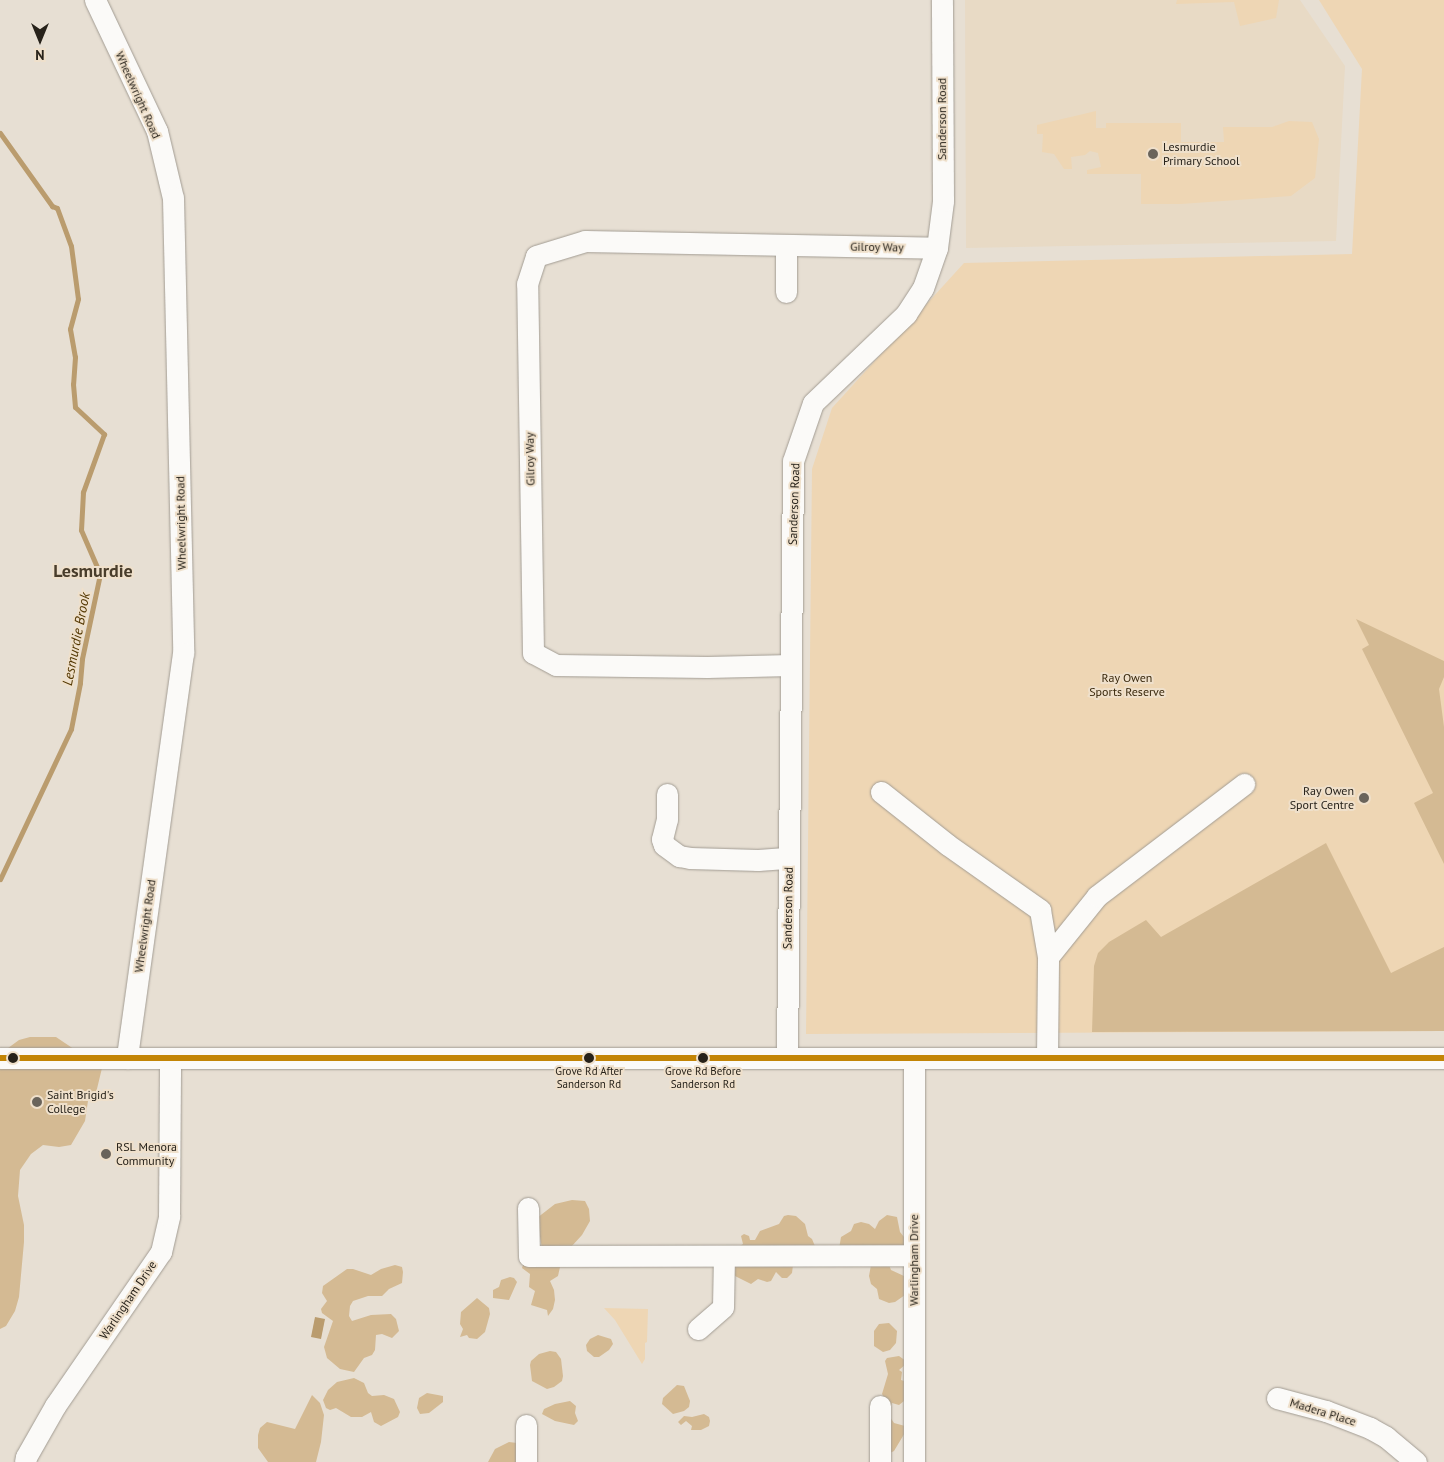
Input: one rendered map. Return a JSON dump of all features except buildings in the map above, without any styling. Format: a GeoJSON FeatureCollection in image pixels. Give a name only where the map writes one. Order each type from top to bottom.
{"type":"FeatureCollection","features":[{"type":"Feature","properties":{"kind":"street","name":"Wheelwright Road"},"geometry":{"type":"LineString","coordinates":[[95,0],[157,132],[173,198],[183,653],[127,1058]]}},
{"type":"Feature","properties":{"kind":"street","name":"Sanderson Road"},"geometry":{"type":"LineString","coordinates":[[787,1058],[794,461],[813,403],[906,314],[923,288],[938,248],[943,201],[942,0]]}},
{"type":"Feature","properties":{"kind":"street","name":"Gilroy Way"},"geometry":{"type":"LineString","coordinates":[[791,665],[707,667],[556,665],[532,653],[527,284],[536,256],[585,241],[938,248]]}},
{"type":"Feature","properties":{"kind":"street"},"geometry":{"type":"LineString","coordinates":[[786,245],[786,292]]}},
{"type":"Feature","properties":{"kind":"street"},"geometry":{"type":"LineString","coordinates":[[1048,957],[1097,896],[1244,784]]}},
{"type":"Feature","properties":{"kind":"street"},"geometry":{"type":"LineString","coordinates":[[881,792],[948,845],[1040,910],[1048,957],[1047,1057]]}},
{"type":"Feature","properties":{"kind":"street"},"geometry":{"type":"LineString","coordinates":[[667,794],[667,819],[662,839],[664,845],[679,856],[758,860],[789,858]]}},
{"type":"Feature","properties":{"kind":"street"},"geometry":{"type":"LineString","coordinates":[[0,1058],[1444,1058]]}},
{"type":"Feature","properties":{"kind":"street","name":"Warlingham Drive"},"geometry":{"type":"LineString","coordinates":[[25,1462],[55,1406],[161,1252],[169,1216],[170,1058]]}},
{"type":"Feature","properties":{"kind":"street","name":"Warlingham Drive"},"geometry":{"type":"LineString","coordinates":[[914,1058],[914,1462]]}},
{"type":"Feature","properties":{"kind":"street"},"geometry":{"type":"LineString","coordinates":[[528,1208],[529,1256],[914,1255]]}},
{"type":"Feature","properties":{"kind":"street"},"geometry":{"type":"LineString","coordinates":[[698,1329],[723,1307],[724,1256]]}},
{"type":"Feature","properties":{"kind":"street","name":"Madera Place"},"geometry":{"type":"LineString","coordinates":[[1277,1398],[1326,1411],[1370,1428],[1386,1437],[1416,1462]]}},
{"type":"Feature","properties":{"kind":"street"},"geometry":{"type":"LineString","coordinates":[[880,1406],[880,1462]]}},
{"type":"Feature","properties":{"kind":"street"},"geometry":{"type":"LineString","coordinates":[[526,1425],[526,1462]]}},
{"type":"Feature","properties":{"kind":"shaded area","name":"Lesmurdie Primary School"},"geometry":{"type":"Polygon","coordinates":[[[965,0],[1300,0],[1345,66],[1336,241],[966,248],[965,0]]]}},
{"type":"Feature","properties":{"kind":"shaded area"},"geometry":{"type":"Polygon","coordinates":[[[1356,619],[1444,661],[1444,677],[1439,689],[1444,727],[1444,864],[1414,803],[1433,793],[1362,649],[1369,645],[1356,619]]]}},
{"type":"Feature","properties":{"kind":"shaded area"},"geometry":{"type":"Polygon","coordinates":[[[1326,843],[1391,973],[1444,947],[1444,1031],[1092,1032],[1094,966],[1098,953],[1109,942],[1146,920],[1161,937],[1326,843]]]}},
{"type":"Feature","properties":{"kind":"shaded area"},"geometry":{"type":"Polygon","coordinates":[[[30,1037],[56,1037],[102,1068],[96,1093],[88,1101],[85,1121],[71,1145],[59,1147],[43,1145],[31,1154],[20,1170],[18,1196],[24,1225],[24,1242],[19,1297],[15,1311],[6,1326],[0,1329],[0,1054],[19,1040],[30,1037]]]}},
{"type":"Feature","properties":{"kind":"shaded area"},"geometry":{"type":"Polygon","coordinates":[[[572,1200],[585,1201],[589,1209],[590,1221],[582,1235],[571,1247],[575,1266],[560,1267],[558,1276],[550,1281],[554,1290],[555,1300],[553,1309],[548,1316],[547,1310],[531,1305],[535,1291],[529,1287],[530,1274],[522,1268],[542,1249],[537,1218],[555,1204],[572,1200]]]}},
{"type":"Feature","properties":{"kind":"shaded area"},"geometry":{"type":"Polygon","coordinates":[[[887,1215],[897,1217],[900,1232],[908,1242],[889,1265],[891,1270],[904,1276],[905,1295],[895,1302],[889,1303],[879,1299],[877,1289],[871,1284],[869,1276],[871,1265],[839,1249],[841,1237],[851,1231],[854,1224],[861,1222],[869,1224],[875,1229],[879,1221],[887,1215]]]}},
{"type":"Feature","properties":{"kind":"shaded area"},"geometry":{"type":"Polygon","coordinates":[[[784,1216],[796,1216],[805,1224],[808,1236],[812,1239],[817,1251],[793,1265],[792,1273],[787,1278],[782,1278],[776,1272],[771,1281],[767,1282],[758,1279],[751,1284],[733,1275],[731,1252],[743,1244],[741,1236],[744,1234],[749,1236],[750,1240],[755,1240],[760,1231],[779,1224],[784,1216]]]}},
{"type":"Feature","properties":{"kind":"shaded area"},"geometry":{"type":"Polygon","coordinates":[[[395,1265],[402,1267],[402,1283],[389,1289],[382,1296],[368,1296],[353,1301],[350,1306],[349,1316],[352,1321],[371,1315],[391,1314],[396,1319],[399,1331],[392,1338],[382,1334],[376,1335],[375,1350],[372,1355],[364,1358],[354,1372],[340,1369],[327,1358],[324,1347],[333,1321],[322,1313],[321,1309],[327,1301],[322,1293],[323,1286],[347,1269],[371,1275],[381,1269],[395,1265]]]}},
{"type":"Feature","properties":{"kind":"shaded area"},"geometry":{"type":"Polygon","coordinates":[[[510,1277],[514,1278],[517,1282],[509,1300],[493,1298],[493,1290],[499,1287],[501,1280],[510,1277]]]}},
{"type":"Feature","properties":{"kind":"shaded area"},"geometry":{"type":"Polygon","coordinates":[[[477,1298],[489,1308],[490,1314],[485,1332],[477,1339],[469,1338],[467,1335],[460,1337],[463,1329],[460,1324],[461,1312],[477,1298]]]}},
{"type":"Feature","properties":{"kind":"shaded area"},"geometry":{"type":"Polygon","coordinates":[[[315,1317],[325,1319],[321,1339],[311,1337],[315,1317]]]}},
{"type":"Feature","properties":{"kind":"shaded area"},"geometry":{"type":"Polygon","coordinates":[[[889,1323],[897,1331],[896,1343],[890,1350],[883,1352],[874,1346],[874,1331],[879,1324],[889,1323]]]}},
{"type":"Feature","properties":{"kind":"shaded area"},"geometry":{"type":"Polygon","coordinates":[[[598,1335],[611,1339],[613,1344],[609,1350],[599,1357],[594,1357],[587,1351],[586,1345],[590,1339],[598,1335]]]}},
{"type":"Feature","properties":{"kind":"shaded area"},"geometry":{"type":"Polygon","coordinates":[[[550,1351],[556,1352],[561,1359],[563,1376],[562,1381],[554,1387],[547,1389],[532,1381],[530,1365],[531,1361],[539,1354],[550,1351]]]}},
{"type":"Feature","properties":{"kind":"shaded area"},"geometry":{"type":"Polygon","coordinates":[[[899,1356],[906,1361],[906,1364],[899,1370],[902,1372],[901,1380],[907,1382],[904,1401],[899,1405],[892,1403],[890,1408],[882,1394],[888,1374],[885,1361],[887,1358],[899,1356]]]}},
{"type":"Feature","properties":{"kind":"shaded area"},"geometry":{"type":"Polygon","coordinates":[[[354,1378],[364,1383],[368,1393],[372,1396],[384,1395],[394,1399],[400,1412],[398,1417],[381,1426],[374,1422],[371,1412],[362,1417],[351,1417],[336,1408],[330,1410],[326,1408],[323,1400],[328,1390],[337,1382],[354,1378]]]}},
{"type":"Feature","properties":{"kind":"shaded area"},"geometry":{"type":"Polygon","coordinates":[[[677,1385],[684,1386],[690,1401],[689,1407],[684,1411],[673,1414],[662,1404],[663,1398],[677,1385]]]}},
{"type":"Feature","properties":{"kind":"shaded area"},"geometry":{"type":"Polygon","coordinates":[[[427,1393],[443,1396],[443,1402],[429,1413],[420,1414],[417,1408],[419,1398],[427,1393]]]}},
{"type":"Feature","properties":{"kind":"shaded area"},"geometry":{"type":"Polygon","coordinates":[[[312,1395],[320,1403],[324,1415],[321,1442],[316,1462],[268,1462],[258,1448],[260,1428],[267,1422],[295,1429],[312,1395]]]}},
{"type":"Feature","properties":{"kind":"shaded area"},"geometry":{"type":"Polygon","coordinates":[[[570,1401],[576,1406],[575,1413],[578,1421],[574,1425],[555,1421],[542,1414],[544,1409],[555,1404],[570,1401]]]}},
{"type":"Feature","properties":{"kind":"shaded area"},"geometry":{"type":"Polygon","coordinates":[[[704,1414],[709,1417],[710,1421],[709,1426],[701,1430],[691,1430],[692,1426],[686,1421],[681,1425],[678,1422],[684,1416],[692,1417],[704,1414]]]}},
{"type":"Feature","properties":{"kind":"shaded area"},"geometry":{"type":"Polygon","coordinates":[[[888,1414],[894,1423],[905,1426],[906,1431],[894,1451],[888,1454],[888,1414]]]}},
{"type":"Feature","properties":{"kind":"shaded area"},"geometry":{"type":"Polygon","coordinates":[[[509,1442],[517,1443],[518,1462],[488,1462],[495,1449],[509,1442]]]}},
{"type":"Feature","properties":{"kind":"green space"},"geometry":{"type":"Polygon","coordinates":[[[1177,0],[1279,0],[1276,18],[1240,26],[1234,2],[1176,4],[1177,0]]]}},
{"type":"Feature","properties":{"kind":"green space","name":"Ray Owen Sports Reserve"},"geometry":{"type":"Polygon","coordinates":[[[1319,0],[1444,0],[1444,1031],[806,1034],[812,469],[832,408],[964,263],[1352,254],[1362,69],[1319,0]]]}},
{"type":"Feature","properties":{"kind":"green space"},"geometry":{"type":"Polygon","coordinates":[[[1096,111],[1096,128],[1106,128],[1106,123],[1181,123],[1181,142],[1224,142],[1223,127],[1272,127],[1289,121],[1312,122],[1319,139],[1315,178],[1291,196],[1181,204],[1141,204],[1141,174],[1087,174],[1087,170],[1101,167],[1098,153],[1090,151],[1085,155],[1071,157],[1072,169],[1064,169],[1054,154],[1042,152],[1043,134],[1037,134],[1037,125],[1096,111]]]}},
{"type":"Feature","properties":{"kind":"green space"},"geometry":{"type":"Polygon","coordinates":[[[604,1308],[648,1309],[647,1342],[645,1343],[645,1359],[642,1364],[615,1320],[604,1308]]]}},
{"type":"Feature","properties":{"kind":"waterway","name":"Lesmurdie Brook"},"geometry":{"type":"LineString","coordinates":[[0,133],[52,206],[57,208],[71,246],[78,299],[70,329],[75,357],[73,384],[75,407],[104,434],[83,492],[81,530],[100,574],[82,659],[80,683],[71,729],[0,879]]}},
{"type":"Feature","properties":{"kind":"transit line"},"geometry":{"type":"LineString","coordinates":[[0,1058],[1444,1058]]}},
{"type":"Feature","properties":{"kind":"place","name":"Lesmurdie Primary School"},"geometry":{"type":"Point","coordinates":[1153,154]}},
{"type":"Feature","properties":{"kind":"place","name":"Ray Owen Sport Centre"},"geometry":{"type":"Point","coordinates":[1364,798]}},
{"type":"Feature","properties":{"kind":"place","name":"Grove Rd After Sanderson Rd"},"geometry":{"type":"Point","coordinates":[589,1058]}},
{"type":"Feature","properties":{"kind":"place","name":"Grove Rd Before Sanderson Rd"},"geometry":{"type":"Point","coordinates":[703,1058]}},
{"type":"Feature","properties":{"kind":"place","name":"Saint Brigid's College"},"geometry":{"type":"Point","coordinates":[37,1102]}},
{"type":"Feature","properties":{"kind":"place","name":"RSL Menora Community"},"geometry":{"type":"Point","coordinates":[106,1154]}},
{"type":"Feature","properties":{"kind":"district","name":"Lesmurdie"},"geometry":{"type":"Point","coordinates":[93,571]}}]}
